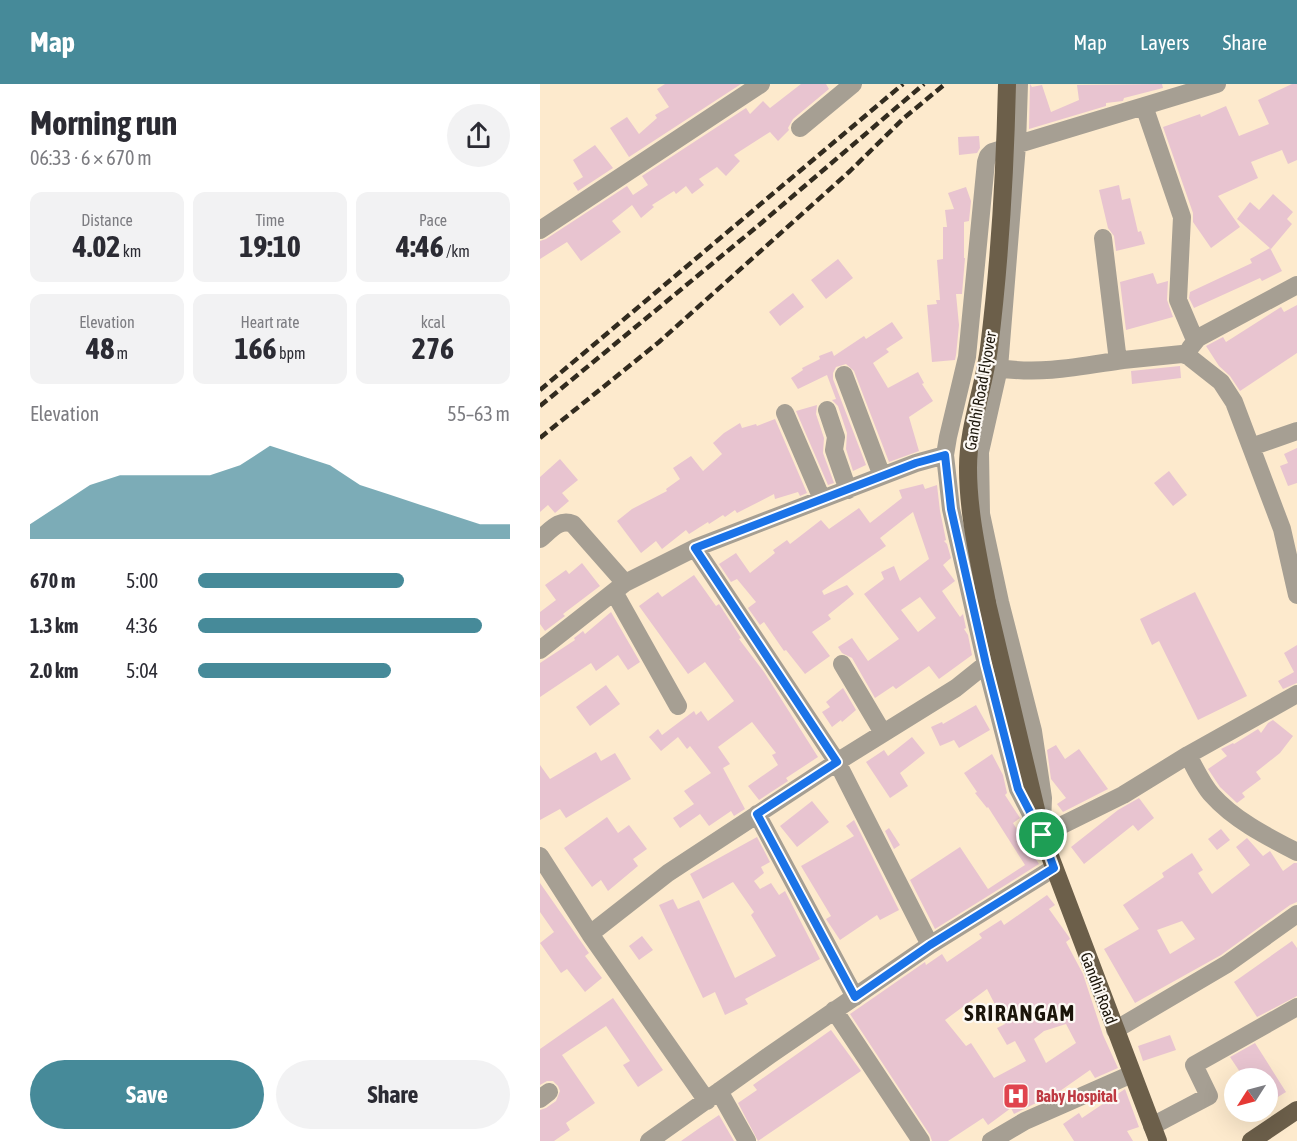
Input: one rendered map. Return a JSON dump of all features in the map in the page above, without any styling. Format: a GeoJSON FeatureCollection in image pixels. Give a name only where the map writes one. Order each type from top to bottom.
{"type":"FeatureCollection","features":[{"type":"Feature","properties":{"kind":"main road","name":"Gandhi Road Flyover"},"geometry":{"type":"LineString","coordinates":[[1007,84],[1005,171],[991,335],[970,438],[968,468],[970,503],[987,603],[1042,835]]}},
{"type":"Feature","properties":{"kind":"main road","name":"Gandhi Road"},"geometry":{"type":"LineString","coordinates":[[1042,835],[1155,1133]]}},
{"type":"Feature","properties":{"kind":"main road"},"geometry":{"type":"LineString","coordinates":[[1251,1141],[1297,1110]]}},
{"type":"Feature","properties":{"kind":"street"},"geometry":{"type":"LineString","coordinates":[[540,230],[760,84]]}},
{"type":"Feature","properties":{"kind":"street"},"geometry":{"type":"LineString","coordinates":[[801,128],[853,84]]}},
{"type":"Feature","properties":{"kind":"street"},"geometry":{"type":"LineString","coordinates":[[1019,84],[1017,145],[999,368],[980,452],[981,514],[1000,602],[1033,731],[1043,798],[1042,835]]}},
{"type":"Feature","properties":{"kind":"street"},"geometry":{"type":"LineString","coordinates":[[1042,835],[1018,789],[986,664],[951,509],[945,455],[967,357],[986,162],[992,152],[1217,84]]}},
{"type":"Feature","properties":{"kind":"street"},"geometry":{"type":"LineString","coordinates":[[1144,106],[1181,214],[1178,300],[1190,347],[1225,387],[1234,402],[1282,529],[1297,595]]}},
{"type":"Feature","properties":{"kind":"street"},"geometry":{"type":"LineString","coordinates":[[1103,238],[1118,361]]}},
{"type":"Feature","properties":{"kind":"street"},"geometry":{"type":"LineString","coordinates":[[999,368],[1067,370],[1190,347],[1297,285]]}},
{"type":"Feature","properties":{"kind":"street"},"geometry":{"type":"LineString","coordinates":[[844,375],[882,476]]}},
{"type":"Feature","properties":{"kind":"street"},"geometry":{"type":"LineString","coordinates":[[827,410],[836,437],[834,450],[848,490]]}},
{"type":"Feature","properties":{"kind":"street"},"geometry":{"type":"LineString","coordinates":[[785,413],[822,499]]}},
{"type":"Feature","properties":{"kind":"street"},"geometry":{"type":"LineString","coordinates":[[1251,447],[1297,431]]}},
{"type":"Feature","properties":{"kind":"street"},"geometry":{"type":"LineString","coordinates":[[540,650],[620,587],[695,548],[916,463],[945,455]]}},
{"type":"Feature","properties":{"kind":"street"},"geometry":{"type":"LineString","coordinates":[[540,539],[559,523],[566,521],[573,524],[620,587],[678,706]]}},
{"type":"Feature","properties":{"kind":"street"},"geometry":{"type":"LineString","coordinates":[[695,548],[837,762],[930,945]]}},
{"type":"Feature","properties":{"kind":"street"},"geometry":{"type":"LineString","coordinates":[[842,664],[883,733]]}},
{"type":"Feature","properties":{"kind":"street"},"geometry":{"type":"LineString","coordinates":[[590,934],[668,873],[837,762],[956,688],[986,664]]}},
{"type":"Feature","properties":{"kind":"street"},"geometry":{"type":"LineString","coordinates":[[1042,835],[1123,795],[1183,758],[1297,694]]}},
{"type":"Feature","properties":{"kind":"street"},"geometry":{"type":"LineString","coordinates":[[1183,758],[1218,802],[1261,833],[1297,852]]}},
{"type":"Feature","properties":{"kind":"street"},"geometry":{"type":"LineString","coordinates":[[757,814],[855,997]]}},
{"type":"Feature","properties":{"kind":"street"},"geometry":{"type":"LineString","coordinates":[[540,856],[590,934],[747,1141]]}},
{"type":"Feature","properties":{"kind":"street"},"geometry":{"type":"LineString","coordinates":[[649,1141],[930,945],[1054,868]]}},
{"type":"Feature","properties":{"kind":"street"},"geometry":{"type":"LineString","coordinates":[[1115,1030],[1227,964],[1297,914]]}},
{"type":"Feature","properties":{"kind":"street"},"geometry":{"type":"LineString","coordinates":[[1155,1133],[1209,1096],[1194,1065],[1297,1006]]}},
{"type":"Feature","properties":{"kind":"street"},"geometry":{"type":"LineString","coordinates":[[834,1010],[921,1141]]}},
{"type":"Feature","properties":{"kind":"street"},"geometry":{"type":"LineString","coordinates":[[991,1141],[1025,1120],[1132,1074]]}},
{"type":"Feature","properties":{"kind":"building"},"geometry":{"type":"Polygon","coordinates":[[[665,84],[741,84],[629,157],[610,128],[627,117],[639,134],[657,118],[655,115],[669,107],[657,89],[665,84]]]}},
{"type":"Feature","properties":{"kind":"building"},"geometry":{"type":"Polygon","coordinates":[[[801,84],[826,84],[829,89],[793,119],[789,130],[778,141],[770,132],[734,155],[740,161],[726,176],[717,167],[699,179],[704,185],[692,194],[686,186],[676,194],[674,191],[652,205],[654,207],[641,218],[632,205],[612,221],[621,232],[581,261],[567,242],[540,259],[540,241],[627,186],[633,195],[648,185],[642,176],[746,108],[750,114],[763,101],[770,108],[801,84]]]}},
{"type":"Feature","properties":{"kind":"building"},"geometry":{"type":"Polygon","coordinates":[[[1030,84],[1032,87],[1042,85],[1051,112],[1079,100],[1077,85],[1162,84],[1163,88],[1124,98],[1123,101],[1106,103],[1106,106],[1029,129],[1030,84]]]}},
{"type":"Feature","properties":{"kind":"building"},"geometry":{"type":"Polygon","coordinates":[[[1292,84],[1297,84],[1297,160],[1288,164],[1282,150],[1251,162],[1258,178],[1218,196],[1240,227],[1211,248],[1193,222],[1193,213],[1163,127],[1200,114],[1201,117],[1226,106],[1239,136],[1269,124],[1258,100],[1292,84]]]}},
{"type":"Feature","properties":{"kind":"building"},"geometry":{"type":"Polygon","coordinates":[[[979,136],[980,148],[977,153],[959,155],[958,137],[979,136]]]}},
{"type":"Feature","properties":{"kind":"building"},"geometry":{"type":"Polygon","coordinates":[[[595,145],[613,168],[578,191],[573,183],[583,177],[573,160],[595,145]]]}},
{"type":"Feature","properties":{"kind":"building"},"geometry":{"type":"Polygon","coordinates":[[[1119,185],[1122,200],[1130,198],[1138,232],[1141,231],[1145,244],[1116,251],[1114,236],[1108,228],[1099,190],[1119,185]]]}},
{"type":"Feature","properties":{"kind":"building"},"geometry":{"type":"Polygon","coordinates":[[[966,187],[971,201],[969,221],[964,222],[965,258],[962,294],[956,294],[959,325],[956,355],[955,360],[932,362],[927,305],[937,304],[936,300],[940,300],[937,260],[943,259],[943,227],[947,227],[945,210],[954,209],[948,193],[966,187]]]}},
{"type":"Feature","properties":{"kind":"building"},"geometry":{"type":"Polygon","coordinates":[[[1273,194],[1293,212],[1287,219],[1292,224],[1271,249],[1237,219],[1250,202],[1259,210],[1273,194]]]}},
{"type":"Feature","properties":{"kind":"building"},"geometry":{"type":"Polygon","coordinates":[[[1270,248],[1282,271],[1262,281],[1260,278],[1194,308],[1189,298],[1190,292],[1252,263],[1250,259],[1270,248]]]}},
{"type":"Feature","properties":{"kind":"building"},"geometry":{"type":"Polygon","coordinates":[[[838,259],[853,278],[826,299],[811,280],[838,259]]]}},
{"type":"Feature","properties":{"kind":"building"},"geometry":{"type":"Polygon","coordinates":[[[1153,273],[1157,284],[1168,281],[1167,300],[1173,317],[1126,330],[1120,282],[1153,273]]]}},
{"type":"Feature","properties":{"kind":"building"},"geometry":{"type":"Polygon","coordinates":[[[793,293],[804,307],[780,326],[769,312],[793,293]]]}},
{"type":"Feature","properties":{"kind":"building"},"geometry":{"type":"Polygon","coordinates":[[[1297,305],[1297,353],[1240,391],[1206,346],[1223,337],[1226,342],[1281,307],[1284,312],[1297,305]]]}},
{"type":"Feature","properties":{"kind":"building"},"geometry":{"type":"Polygon","coordinates":[[[892,322],[903,338],[886,349],[889,352],[873,363],[888,388],[918,372],[924,383],[922,384],[933,401],[909,417],[919,451],[889,462],[854,371],[846,364],[836,367],[833,379],[866,465],[853,471],[846,449],[847,433],[838,406],[832,400],[836,399],[827,375],[798,389],[791,378],[803,370],[802,368],[820,359],[819,356],[832,351],[834,356],[864,336],[866,339],[892,322]]]}},
{"type":"Feature","properties":{"kind":"building"},"geometry":{"type":"Polygon","coordinates":[[[1180,366],[1181,378],[1132,384],[1131,371],[1180,366]]]}},
{"type":"Feature","properties":{"kind":"building"},"geometry":{"type":"Polygon","coordinates":[[[817,405],[816,414],[824,438],[823,453],[834,483],[828,485],[796,411],[817,405]]]}},
{"type":"Feature","properties":{"kind":"building"},"geometry":{"type":"Polygon","coordinates":[[[775,419],[807,493],[800,496],[798,492],[775,499],[774,494],[737,513],[735,510],[725,517],[723,515],[709,524],[708,522],[689,534],[686,530],[662,549],[656,541],[641,553],[617,521],[632,509],[667,491],[666,489],[680,479],[673,468],[691,456],[703,471],[722,454],[713,443],[724,433],[740,423],[742,428],[756,424],[757,426],[775,419]]]}},
{"type":"Feature","properties":{"kind":"building"},"geometry":{"type":"Polygon","coordinates":[[[1297,448],[1297,483],[1288,486],[1280,466],[1288,463],[1284,454],[1297,448]]]}},
{"type":"Feature","properties":{"kind":"building"},"geometry":{"type":"Polygon","coordinates":[[[560,459],[578,480],[562,493],[569,501],[555,513],[548,505],[540,512],[540,477],[560,459]]]}},
{"type":"Feature","properties":{"kind":"building"},"geometry":{"type":"Polygon","coordinates":[[[1169,471],[1187,495],[1173,506],[1154,483],[1169,471]]]}},
{"type":"Feature","properties":{"kind":"building"},"geometry":{"type":"Polygon","coordinates":[[[923,484],[925,489],[937,485],[946,540],[944,541],[951,558],[943,565],[955,581],[942,591],[960,617],[963,614],[966,628],[964,629],[968,635],[972,655],[939,679],[929,666],[896,689],[893,686],[875,698],[852,658],[842,653],[838,647],[852,638],[868,661],[899,639],[864,594],[884,579],[881,572],[894,566],[900,581],[929,559],[913,512],[880,538],[886,546],[822,591],[824,595],[847,585],[854,594],[828,615],[831,619],[812,632],[830,656],[805,674],[786,650],[784,651],[764,622],[760,625],[748,608],[756,602],[737,579],[731,582],[719,564],[736,553],[750,573],[775,553],[773,550],[787,540],[790,544],[821,520],[829,529],[859,508],[870,523],[902,498],[899,490],[923,484]],[[920,597],[901,610],[918,632],[936,618],[920,597]]]}},
{"type":"Feature","properties":{"kind":"building"},"geometry":{"type":"Polygon","coordinates":[[[582,563],[600,586],[545,631],[540,624],[540,612],[556,600],[545,585],[566,570],[569,574],[582,563]]]}},
{"type":"Feature","properties":{"kind":"building"},"geometry":{"type":"Polygon","coordinates":[[[694,575],[716,606],[719,604],[741,638],[739,639],[764,672],[818,757],[786,778],[788,781],[759,800],[748,786],[778,765],[772,755],[776,753],[752,722],[718,747],[730,764],[723,768],[745,809],[734,816],[731,811],[709,826],[700,814],[680,828],[673,818],[694,804],[684,791],[711,773],[690,746],[687,749],[678,737],[661,751],[649,737],[658,729],[662,735],[694,711],[696,715],[701,711],[708,721],[734,701],[705,662],[688,674],[639,606],[658,592],[662,597],[694,575]]]}},
{"type":"Feature","properties":{"kind":"building"},"geometry":{"type":"Polygon","coordinates":[[[1195,592],[1247,696],[1198,720],[1159,641],[1152,645],[1140,619],[1195,592]]]}},
{"type":"Feature","properties":{"kind":"building"},"geometry":{"type":"Polygon","coordinates":[[[611,612],[640,662],[628,670],[618,655],[596,671],[591,663],[540,697],[540,663],[575,640],[574,638],[583,631],[585,634],[611,612]]]}},
{"type":"Feature","properties":{"kind":"building"},"geometry":{"type":"Polygon","coordinates":[[[1297,645],[1297,683],[1283,689],[1278,681],[1294,672],[1284,653],[1297,645]]]}},
{"type":"Feature","properties":{"kind":"building"},"geometry":{"type":"Polygon","coordinates":[[[606,685],[620,704],[590,726],[576,707],[606,685]]]}},
{"type":"Feature","properties":{"kind":"building"},"geometry":{"type":"Polygon","coordinates":[[[843,688],[856,710],[832,727],[822,712],[830,707],[826,702],[843,688]]]}},
{"type":"Feature","properties":{"kind":"building"},"geometry":{"type":"Polygon","coordinates":[[[976,705],[990,730],[959,748],[954,740],[940,746],[931,727],[942,722],[943,724],[976,705]]]}},
{"type":"Feature","properties":{"kind":"building"},"geometry":{"type":"Polygon","coordinates":[[[1273,720],[1293,736],[1280,753],[1256,772],[1261,779],[1242,793],[1245,797],[1237,803],[1220,787],[1208,769],[1227,756],[1221,749],[1258,729],[1261,733],[1273,720]]]}},
{"type":"Feature","properties":{"kind":"building"},"geometry":{"type":"Polygon","coordinates":[[[912,737],[925,753],[900,773],[908,786],[890,798],[866,762],[884,750],[888,756],[912,737]]]}},
{"type":"Feature","properties":{"kind":"building"},"geometry":{"type":"Polygon","coordinates":[[[1056,745],[1065,759],[1079,749],[1108,789],[1063,812],[1057,804],[1066,798],[1051,779],[1047,750],[1056,745]]]}},
{"type":"Feature","properties":{"kind":"building"},"geometry":{"type":"Polygon","coordinates":[[[596,752],[601,761],[615,753],[631,779],[566,818],[560,809],[540,820],[540,765],[550,779],[596,752]]]}},
{"type":"Feature","properties":{"kind":"building"},"geometry":{"type":"Polygon","coordinates":[[[992,754],[1003,775],[1007,793],[1005,795],[1020,818],[1013,823],[1039,864],[935,929],[910,880],[960,847],[988,889],[1025,865],[988,807],[975,793],[977,792],[964,773],[992,754]]]}},
{"type":"Feature","properties":{"kind":"building"},"geometry":{"type":"Polygon","coordinates":[[[1139,798],[1154,818],[1138,831],[1133,825],[1084,864],[1071,847],[1118,810],[1139,798]]]}},
{"type":"Feature","properties":{"kind":"building"},"geometry":{"type":"Polygon","coordinates":[[[812,801],[829,822],[797,847],[780,826],[812,801]]]}},
{"type":"Feature","properties":{"kind":"building"},"geometry":{"type":"Polygon","coordinates":[[[607,817],[618,833],[629,825],[647,849],[633,859],[638,866],[608,891],[601,880],[592,887],[564,848],[607,817]]]}},
{"type":"Feature","properties":{"kind":"building"},"geometry":{"type":"Polygon","coordinates":[[[854,820],[899,910],[880,920],[877,915],[840,940],[826,919],[831,916],[801,866],[854,836],[846,826],[854,820]]]}},
{"type":"Feature","properties":{"kind":"building"},"geometry":{"type":"Polygon","coordinates":[[[889,828],[900,845],[894,849],[885,831],[889,828]]]}},
{"type":"Feature","properties":{"kind":"building"},"geometry":{"type":"Polygon","coordinates":[[[1221,829],[1230,840],[1217,850],[1208,839],[1221,829]]]}},
{"type":"Feature","properties":{"kind":"building"},"geometry":{"type":"Polygon","coordinates":[[[757,837],[770,862],[761,867],[764,873],[754,881],[760,889],[771,883],[779,895],[785,891],[820,959],[745,999],[748,1004],[725,1015],[715,992],[703,998],[659,905],[673,899],[678,909],[699,900],[735,978],[776,956],[751,915],[754,912],[733,882],[703,899],[690,874],[757,837]]]}},
{"type":"Feature","properties":{"kind":"building"},"geometry":{"type":"Polygon","coordinates":[[[1247,838],[1263,856],[1270,851],[1283,871],[1297,863],[1297,902],[1221,955],[1135,1003],[1104,949],[1139,929],[1123,905],[1164,877],[1162,873],[1192,853],[1203,870],[1198,873],[1212,894],[1250,865],[1236,847],[1247,838]],[[1182,921],[1157,930],[1170,954],[1195,939],[1182,921]]]}},
{"type":"Feature","properties":{"kind":"building"},"geometry":{"type":"Polygon","coordinates":[[[540,883],[589,953],[585,956],[602,978],[585,992],[567,969],[561,973],[540,943],[554,932],[540,912],[540,883]]]}},
{"type":"Feature","properties":{"kind":"building"},"geometry":{"type":"Polygon","coordinates":[[[1047,895],[1055,905],[1049,909],[1070,939],[1066,942],[1083,974],[1103,1035],[1118,1068],[1095,1078],[1090,1070],[1060,1091],[1014,1114],[1011,1108],[988,1125],[983,1118],[948,1141],[932,1141],[850,1014],[925,962],[926,965],[942,954],[947,962],[982,938],[979,934],[1001,920],[1004,925],[1047,895]],[[987,989],[945,1020],[966,1046],[971,1043],[994,1078],[1026,1061],[1015,1041],[1007,1045],[997,1028],[1005,1024],[987,989]],[[1066,1024],[1044,1031],[1034,1039],[1046,1063],[1076,1043],[1066,1024]]]}},
{"type":"Feature","properties":{"kind":"building"},"geometry":{"type":"Polygon","coordinates":[[[642,936],[653,950],[639,960],[629,946],[642,936]]]}},
{"type":"Feature","properties":{"kind":"building"},"geometry":{"type":"Polygon","coordinates":[[[1292,941],[1297,948],[1297,996],[1257,1017],[1234,982],[1292,941]]]}},
{"type":"Feature","properties":{"kind":"building"},"geometry":{"type":"Polygon","coordinates":[[[613,998],[663,1070],[638,1087],[623,1065],[630,1061],[606,1026],[562,1055],[595,1103],[566,1123],[570,1130],[554,1141],[540,1141],[540,1110],[556,1101],[560,1091],[553,1081],[540,1085],[540,1049],[613,998]]]}},
{"type":"Feature","properties":{"kind":"building"},"geometry":{"type":"Polygon","coordinates":[[[831,1030],[861,1071],[758,1141],[738,1103],[757,1090],[753,1085],[831,1030]]]}},
{"type":"Feature","properties":{"kind":"building"},"geometry":{"type":"Polygon","coordinates":[[[1170,1035],[1176,1050],[1143,1061],[1138,1046],[1170,1035]]]}},
{"type":"Feature","properties":{"kind":"building"},"geometry":{"type":"Polygon","coordinates":[[[1255,1043],[1271,1068],[1237,1068],[1230,1057],[1255,1043]]]}},
{"type":"Feature","properties":{"kind":"building"},"geometry":{"type":"Polygon","coordinates":[[[1278,1079],[1286,1092],[1278,1097],[1278,1079]]]}},
{"type":"Feature","properties":{"kind":"building"},"geometry":{"type":"Polygon","coordinates":[[[1125,1089],[1139,1127],[1127,1131],[1133,1141],[1074,1141],[1063,1124],[1079,1113],[1082,1118],[1125,1089]]]}},
{"type":"Feature","properties":{"kind":"building"},"geometry":{"type":"Polygon","coordinates":[[[719,1115],[734,1141],[681,1141],[701,1127],[719,1115]]]}},
{"type":"Feature","properties":{"kind":"railway"},"geometry":{"type":"LineString","coordinates":[[540,390],[903,84]]}},
{"type":"Feature","properties":{"kind":"railway"},"geometry":{"type":"LineString","coordinates":[[540,406],[759,225],[924,84]]}},
{"type":"Feature","properties":{"kind":"railway"},"geometry":{"type":"LineString","coordinates":[[540,438],[659,342],[850,171],[904,118],[945,84]]}},
{"type":"Feature","properties":{"kind":"place","name":"Baby Hospital"},"geometry":{"type":"Point","coordinates":[1016,1096]}},
{"type":"Feature","properties":{"kind":"district","name":"SRIRANGAM"},"geometry":{"type":"Point","coordinates":[1020,1013]}},
{"type":"Feature","properties":{"kind":"route"},"geometry":{"type":"LineString","coordinates":[[945,455],[951,509],[986,664],[1018,789],[1042,835],[1054,868],[930,945],[855,997],[757,814],[837,762],[695,548],[916,463],[945,455]]}}]}
